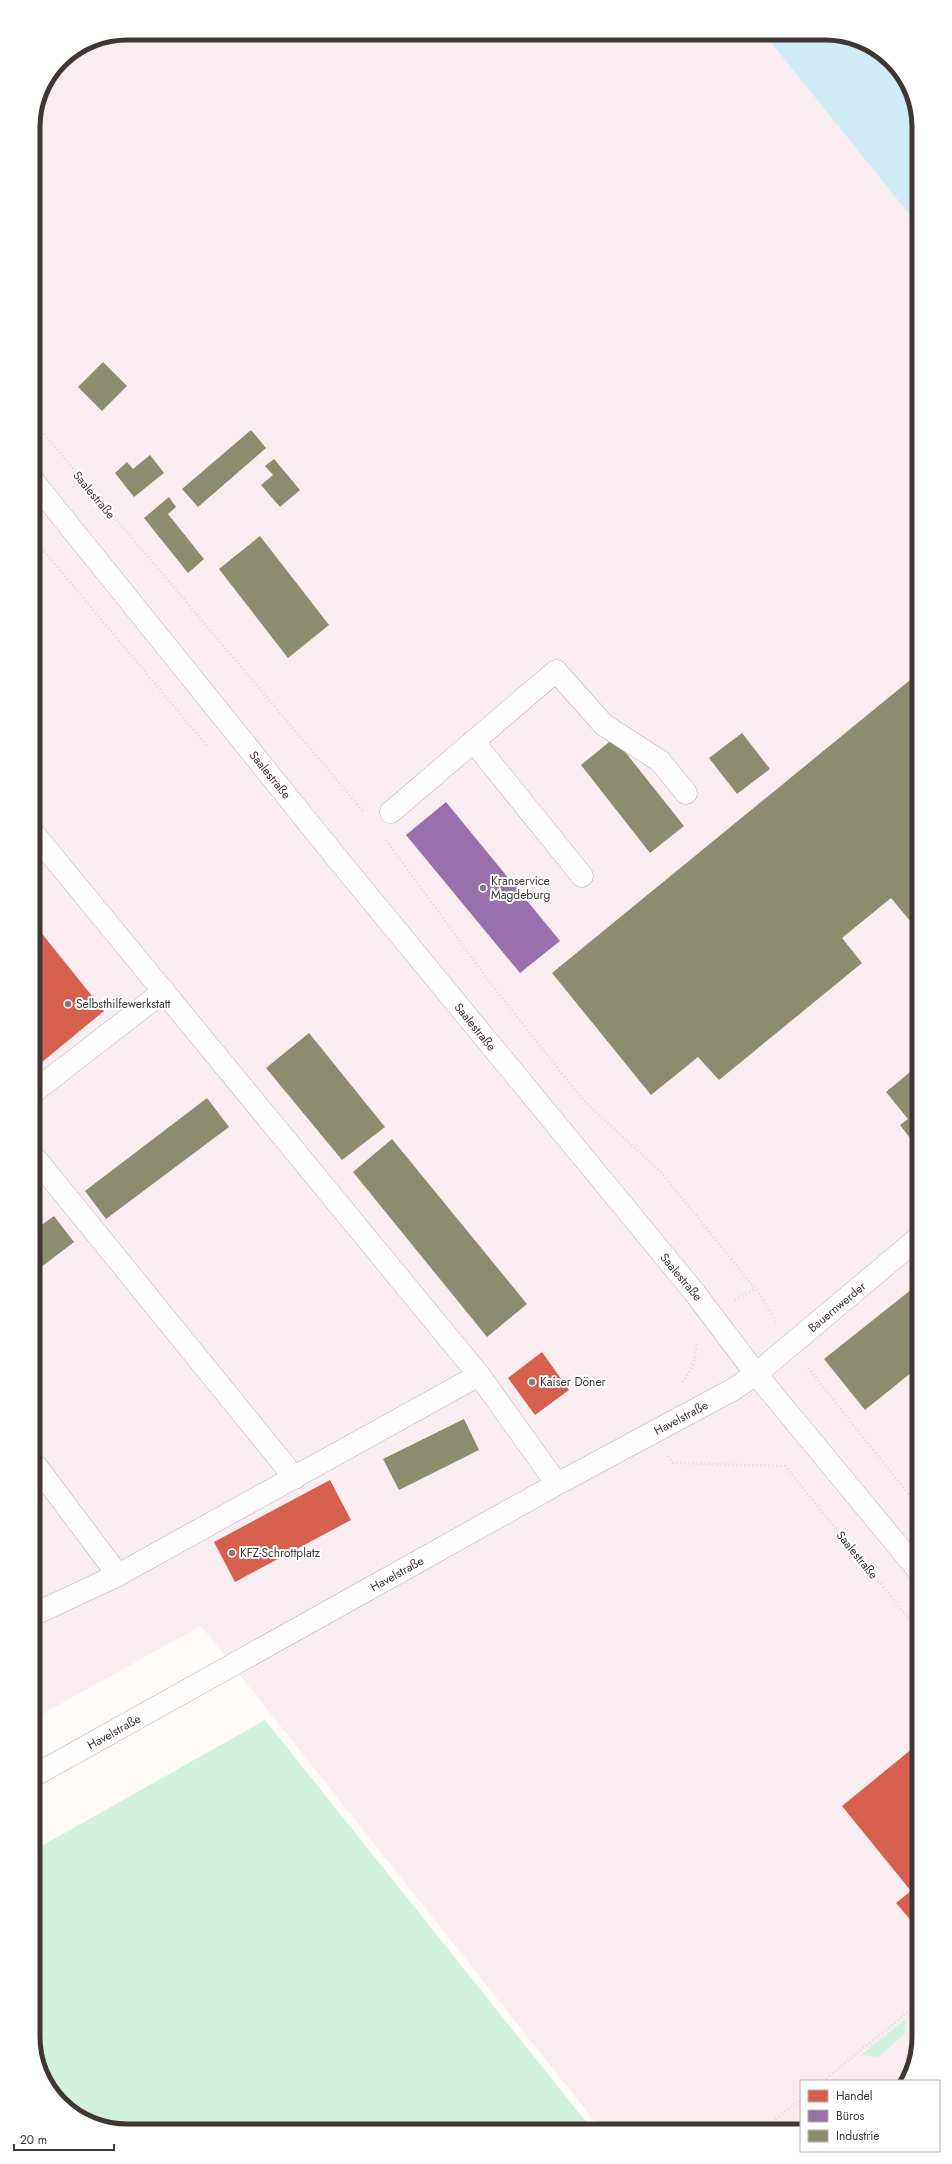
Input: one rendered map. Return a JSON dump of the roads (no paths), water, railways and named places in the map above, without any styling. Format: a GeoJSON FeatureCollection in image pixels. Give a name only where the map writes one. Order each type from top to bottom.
{"type":"FeatureCollection","features":[{"type":"Feature","properties":{"kind":"main road","name":"Saalestraße"},"geometry":{"type":"LineString","coordinates":[[40,489],[351,875],[695,1293],[756,1374],[912,1563]]}},
{"type":"Feature","properties":{"kind":"main road"},"geometry":{"type":"LineString","coordinates":[[390,812],[556,671],[604,725],[660,762],[686,793]]}},
{"type":"Feature","properties":{"kind":"main road"},"geometry":{"type":"LineString","coordinates":[[474,741],[582,876]]}},
{"type":"Feature","properties":{"kind":"main road"},"geometry":{"type":"LineString","coordinates":[[40,841],[479,1375],[557,1484]]}},
{"type":"Feature","properties":{"kind":"main road"},"geometry":{"type":"LineString","coordinates":[[40,1087],[164,991]]}},
{"type":"Feature","properties":{"kind":"main road"},"geometry":{"type":"LineString","coordinates":[[40,1164],[295,1478]]}},
{"type":"Feature","properties":{"kind":"main road","name":"Bauernwerder"},"geometry":{"type":"LineString","coordinates":[[756,1374],[912,1243]]}},
{"type":"Feature","properties":{"kind":"main road","name":"Havelstraße"},"geometry":{"type":"LineString","coordinates":[[40,1772],[557,1484],[734,1389],[756,1374]]}},
{"type":"Feature","properties":{"kind":"main road"},"geometry":{"type":"LineString","coordinates":[[40,1612],[118,1575],[479,1375]]}},
{"type":"Feature","properties":{"kind":"main road"},"geometry":{"type":"LineString","coordinates":[[40,1471],[118,1575]]}},
{"type":"Feature","properties":{"kind":"water"},"geometry":{"type":"Polygon","coordinates":[[[769,40],[831,40],[842,42],[858,47],[878,58],[894,74],[903,89],[911,116],[912,218],[769,40]]]}},
{"type":"Feature","properties":{"kind":"place","name":"Kranservice Magdeburg"},"geometry":{"type":"Point","coordinates":[483,888]}},
{"type":"Feature","properties":{"kind":"place","name":"Selbsthilfewerkstatt"},"geometry":{"type":"Point","coordinates":[68,1004]}},
{"type":"Feature","properties":{"kind":"place","name":"Kaiser Döner"},"geometry":{"type":"Point","coordinates":[532,1382]}},
{"type":"Feature","properties":{"kind":"place","name":"KFZ-Schrottplatz"},"geometry":{"type":"Point","coordinates":[232,1553]}}]}
